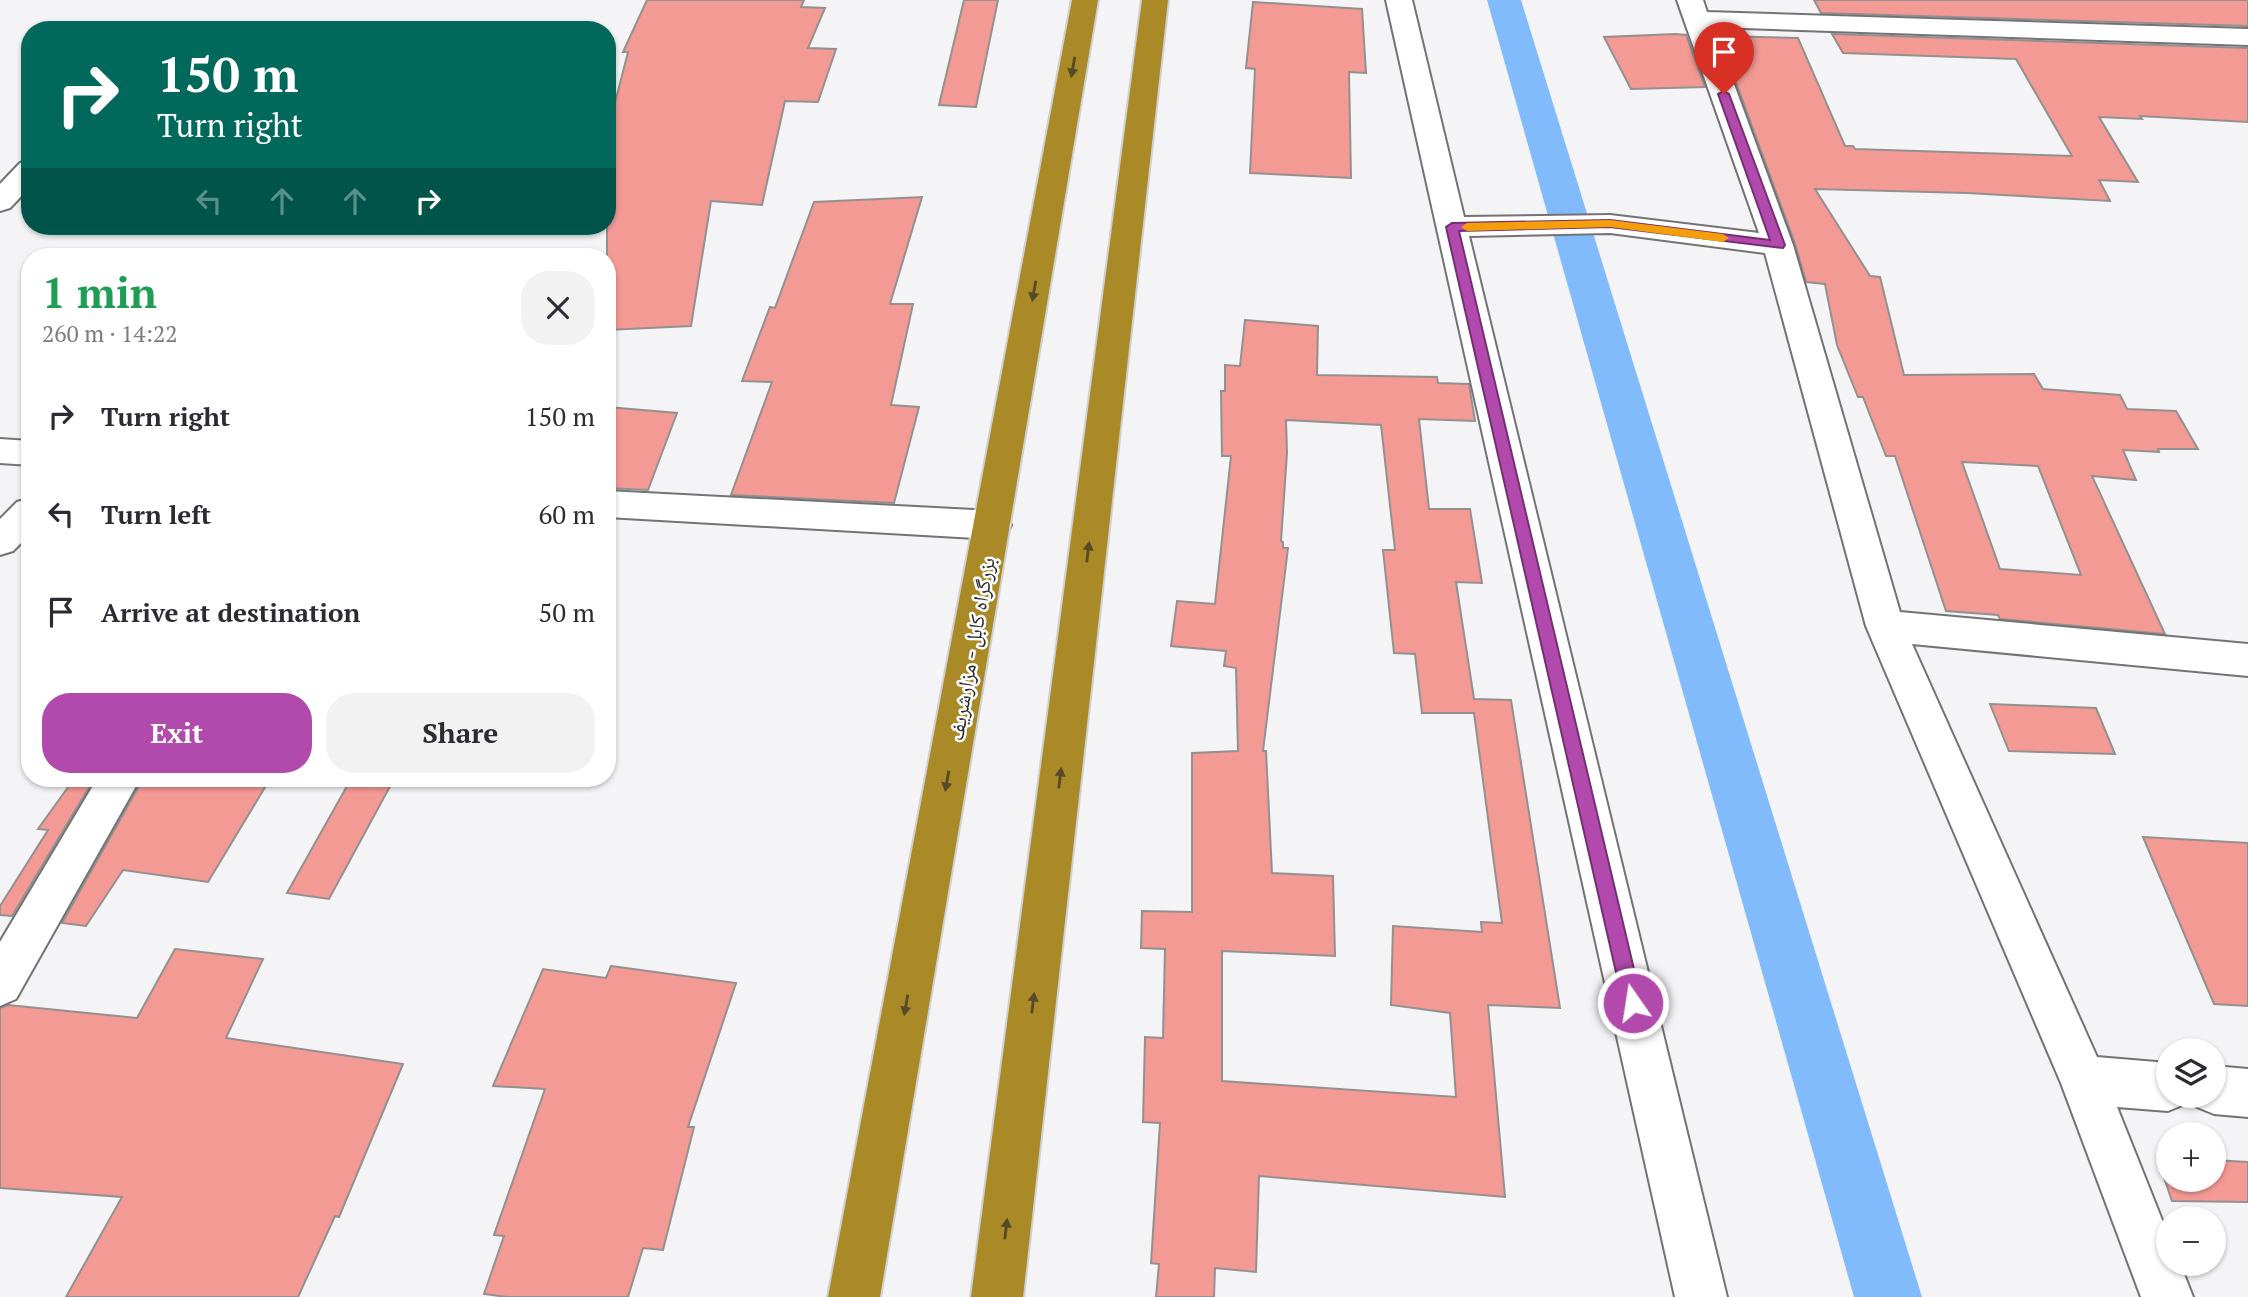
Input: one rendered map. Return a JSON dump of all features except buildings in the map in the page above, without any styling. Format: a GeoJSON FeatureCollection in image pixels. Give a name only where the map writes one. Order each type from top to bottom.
{"type":"FeatureCollection","features":[{"type":"Feature","properties":{"kind":"highway","name":"بزرگراه کابل - مزارشریف"},"geometry":{"type":"LineString","coordinates":[[854,1297],[1084,0]]}},
{"type":"Feature","properties":{"kind":"highway"},"geometry":{"type":"LineString","coordinates":[[997,1297],[1155,0]]}},
{"type":"Feature","properties":{"kind":"street"},"geometry":{"type":"LineString","coordinates":[[1399,0],[1701,1297]]}},
{"type":"Feature","properties":{"kind":"street"},"geometry":{"type":"LineString","coordinates":[[2167,1297],[2083,1080],[1885,626],[1778,245],[1693,9],[2248,37]]}},
{"type":"Feature","properties":{"kind":"street"},"geometry":{"type":"LineString","coordinates":[[0,202],[21,179]]}},
{"type":"Feature","properties":{"kind":"street"},"geometry":{"type":"LineString","coordinates":[[1452,227],[1610,224],[1778,245]]}},
{"type":"Feature","properties":{"kind":"street"},"geometry":{"type":"LineString","coordinates":[[0,451],[21,452]]}},
{"type":"Feature","properties":{"kind":"street"},"geometry":{"type":"LineString","coordinates":[[616,504],[993,525]]}},
{"type":"Feature","properties":{"kind":"street"},"geometry":{"type":"LineString","coordinates":[[0,541],[21,520]]}},
{"type":"Feature","properties":{"kind":"street"},"geometry":{"type":"LineString","coordinates":[[1885,626],[2248,660]]}},
{"type":"Feature","properties":{"kind":"street"},"geometry":{"type":"LineString","coordinates":[[0,984],[114,787]]}},
{"type":"Feature","properties":{"kind":"street"},"geometry":{"type":"LineString","coordinates":[[2083,1080],[2156,1086]]}},
{"type":"Feature","properties":{"kind":"street"},"geometry":{"type":"LineString","coordinates":[[2226,1091],[2248,1093]]}},
{"type":"Feature","properties":{"kind":"waterway"},"geometry":{"type":"LineString","coordinates":[[1504,0],[1888,1297]]}},
{"type":"Feature","properties":{"kind":"slow traffic"},"geometry":{"type":"LineString","coordinates":[[1467,227],[1610,224],[1723,238]]}},
{"type":"Feature","properties":{"kind":"route"},"geometry":{"type":"LineString","coordinates":[[1633,1003],[1452,227],[1610,224],[1778,245],[1724,94]]}}]}
